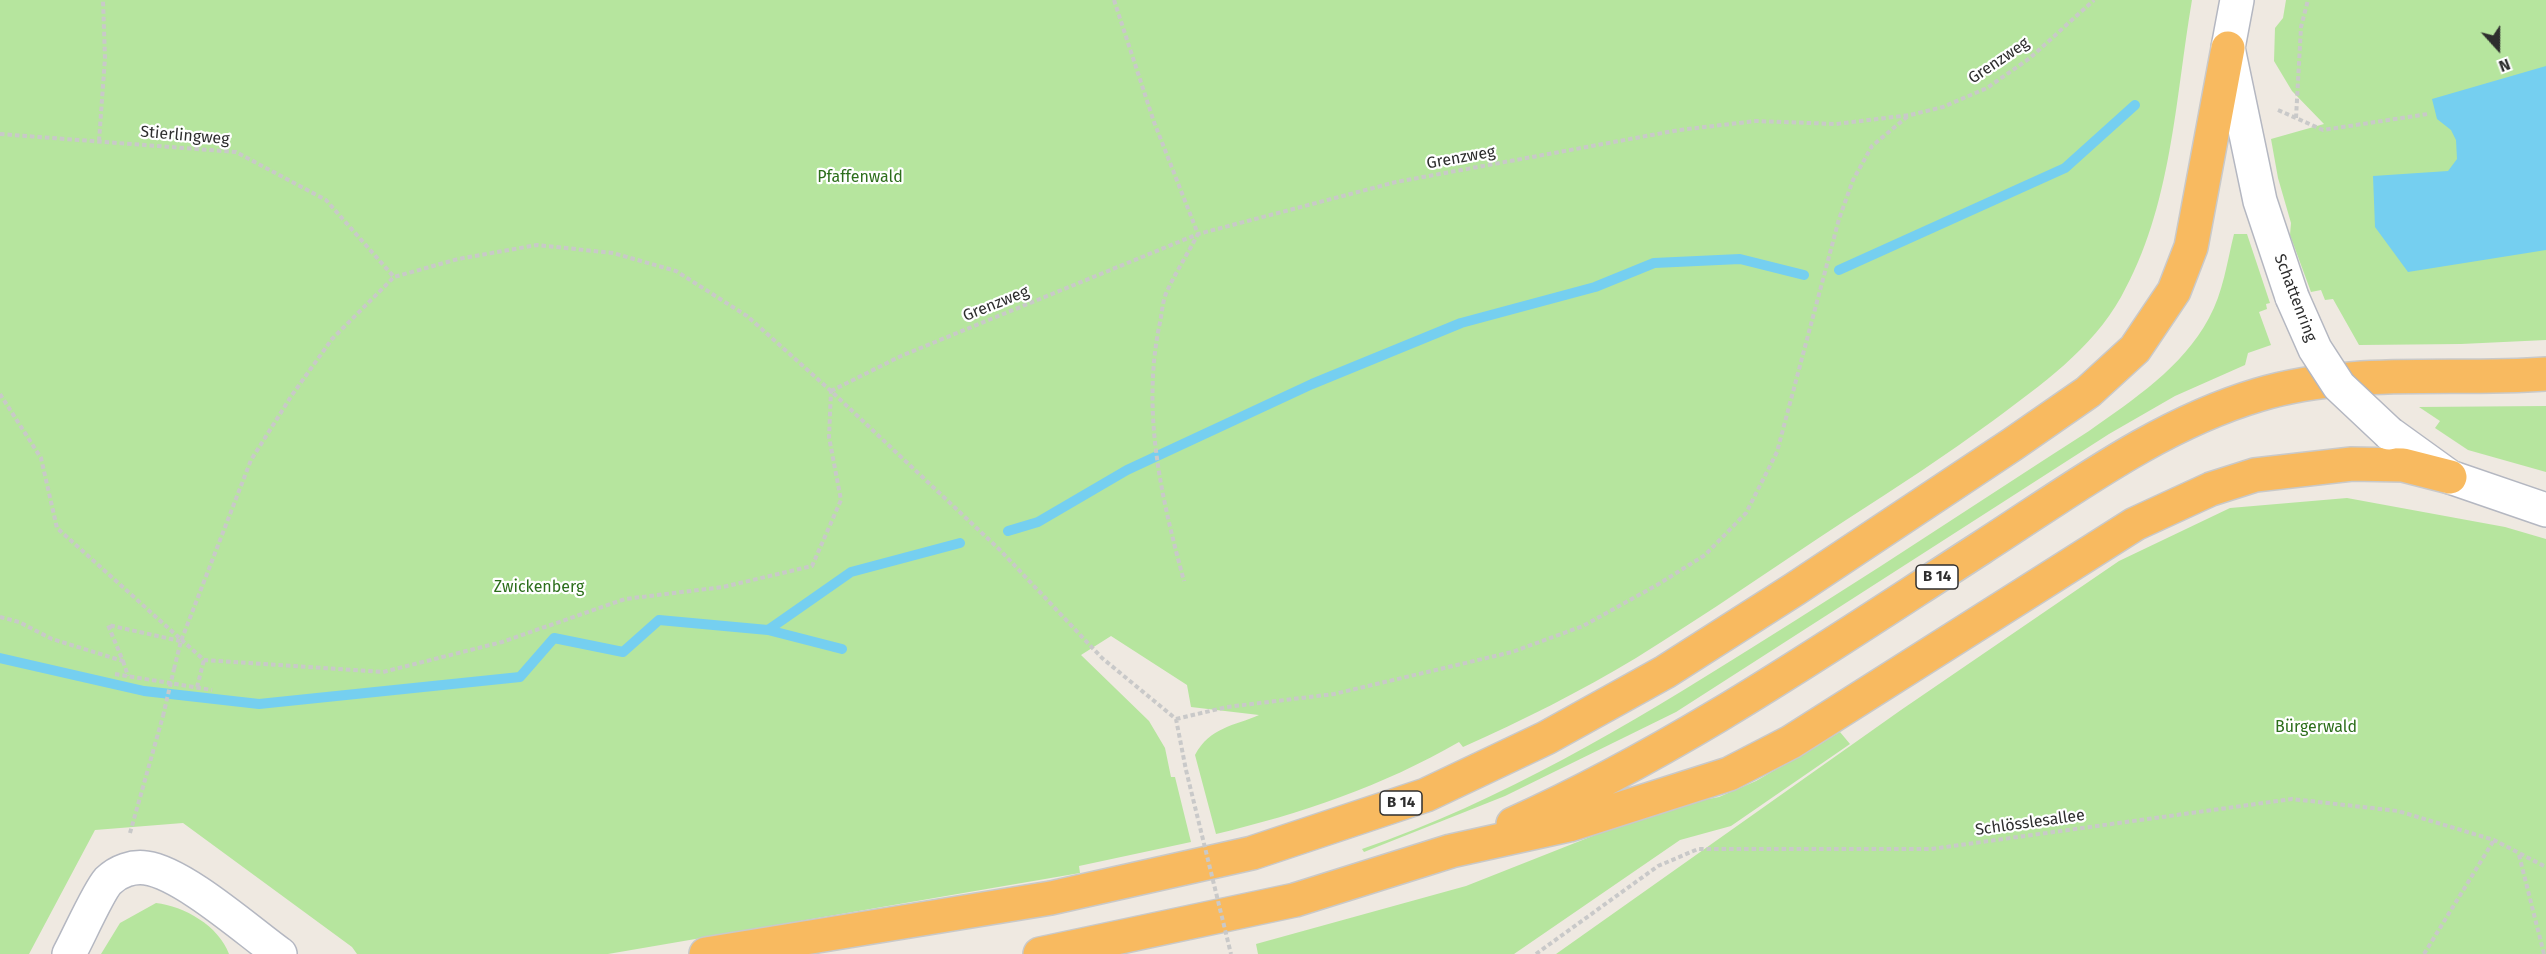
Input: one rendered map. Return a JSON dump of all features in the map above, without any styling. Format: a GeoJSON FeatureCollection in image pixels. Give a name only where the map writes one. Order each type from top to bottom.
{"type":"FeatureCollection","features":[{"type":"Feature","properties":{"kind":"highway","name":"B 14"},"geometry":{"type":"LineString","coordinates":[[706,954],[1052,898],[1252,853],[1426,795],[1546,738],[1665,672],[1795,590],[2013,444],[2088,392],[2135,349],[2174,291],[2191,246],[2228,48]]}},
{"type":"Feature","properties":{"kind":"highway","name":"B 14"},"geometry":{"type":"LineString","coordinates":[[1040,954],[1295,900],[1451,852],[1611,778],[1684,736],[2106,468],[2190,420],[2262,394],[2316,383],[2546,374]]}},
{"type":"Feature","properties":{"kind":"highway"},"geometry":{"type":"LineString","coordinates":[[1451,852],[1569,825],[1729,774],[1760,759],[2135,524],[2211,489],[2255,475],[2352,464],[2403,465],[2450,477]]}},
{"type":"Feature","properties":{"kind":"main road","name":"Schattenring"},"geometry":{"type":"LineString","coordinates":[[2237,0],[2228,48],[2260,201],[2292,297],[2315,349],[2339,386],[2389,433],[2450,477],[2546,510]]}},
{"type":"Feature","properties":{"kind":"main road"},"geometry":{"type":"LineString","coordinates":[[69,954],[108,881],[130,868],[147,868],[165,873],[227,913],[248,942],[280,954]]}},
{"type":"Feature","properties":{"kind":"path"},"geometry":{"type":"LineString","coordinates":[[99,141],[105,58],[103,0]]}},
{"type":"Feature","properties":{"kind":"path"},"geometry":{"type":"LineString","coordinates":[[1114,0],[1154,122],[1198,234],[1166,293],[1152,361],[1154,444],[1158,472],[1169,526],[1184,580]]}},
{"type":"Feature","properties":{"kind":"path","name":"Grenzweg"},"geometry":{"type":"LineString","coordinates":[[831,391],[901,356],[1198,234],[1396,182],[1679,130],[1756,121],[1836,124],[1910,115],[1943,107],[1987,87],[2030,58],[2094,0]]}},
{"type":"Feature","properties":{"kind":"path"},"geometry":{"type":"LineString","coordinates":[[2296,119],[2301,27],[2308,0]]}},
{"type":"Feature","properties":{"kind":"path"},"geometry":{"type":"LineString","coordinates":[[2237,90],[2323,130],[2428,114]]}},
{"type":"Feature","properties":{"kind":"path"},"geometry":{"type":"LineString","coordinates":[[1176,719],[1227,707],[1334,694],[1512,652],[1583,626],[1705,555],[1746,513],[1778,452],[1839,219],[1853,180],[1872,146],[1910,115]]}},
{"type":"Feature","properties":{"kind":"path","name":"Stierlingweg"},"geometry":{"type":"LineString","coordinates":[[0,134],[236,152],[326,200],[394,277]]}},
{"type":"Feature","properties":{"kind":"path"},"geometry":{"type":"LineString","coordinates":[[130,868],[129,837],[163,716],[181,641],[251,460],[292,395],[332,339],[394,277],[458,258],[537,245],[613,253],[676,271],[747,316],[831,391],[1000,550],[1102,658],[1176,719],[1186,770],[1232,954]]}},
{"type":"Feature","properties":{"kind":"path"},"geometry":{"type":"LineString","coordinates":[[0,394],[41,458],[57,528],[204,660],[383,672],[502,642],[625,599],[723,587],[812,566],[842,500],[829,437],[831,391]]}},
{"type":"Feature","properties":{"kind":"path"},"geometry":{"type":"LineString","coordinates":[[0,617],[19,622],[52,639],[123,661]]}},
{"type":"Feature","properties":{"kind":"path"},"geometry":{"type":"LineString","coordinates":[[129,676],[108,625],[181,641]]}},
{"type":"Feature","properties":{"kind":"path"},"geometry":{"type":"LineString","coordinates":[[198,687],[204,660]]}},
{"type":"Feature","properties":{"kind":"path"},"geometry":{"type":"LineString","coordinates":[[115,674],[212,690]]}},
{"type":"Feature","properties":{"kind":"path","name":"Schlösslesallee"},"geometry":{"type":"LineString","coordinates":[[1536,954],[1658,866],[1698,849],[1931,849],[2292,799],[2398,811],[2494,840],[2546,867]]}},
{"type":"Feature","properties":{"kind":"path"},"geometry":{"type":"LineString","coordinates":[[2424,954],[2494,840]]}},
{"type":"Feature","properties":{"kind":"path"},"geometry":{"type":"LineString","coordinates":[[2519,854],[2544,954]]}},
{"type":"Feature","properties":{"kind":"green space","name":"Zwickenberg"},"geometry":{"type":"Polygon","coordinates":[[[0,0],[2192,0],[2176,114],[2151,227],[2138,262],[2121,297],[2096,333],[2080,350],[2030,393],[1958,446],[1689,624],[1573,694],[1463,747],[1459,742],[1401,772],[1310,808],[1216,834],[1195,755],[1208,738],[1215,733],[1259,715],[1191,707],[1187,685],[1111,636],[1081,655],[1149,721],[1165,748],[1171,777],[1175,777],[1191,842],[1079,866],[1080,873],[608,954],[357,954],[352,947],[183,823],[95,830],[29,954],[0,954],[0,0]]]}},
{"type":"Feature","properties":{"kind":"green space"},"geometry":{"type":"Polygon","coordinates":[[[2286,0],[2546,0],[2546,340],[2359,345],[2333,299],[2325,300],[2321,290],[2311,292],[2290,235],[2291,223],[2278,178],[2271,139],[2324,124],[2292,91],[2274,61],[2275,28],[2283,18],[2286,0]]]}},
{"type":"Feature","properties":{"kind":"green space"},"geometry":{"type":"Polygon","coordinates":[[[2234,234],[2247,234],[2270,303],[2266,304],[2267,309],[2259,312],[2271,345],[2248,353],[2245,365],[2175,396],[2109,434],[1676,712],[1505,796],[1364,852],[1362,849],[1414,830],[1515,785],[1612,733],[1795,621],[2106,419],[2156,381],[2198,336],[2218,298],[2234,234]]]}},
{"type":"Feature","properties":{"kind":"green space"},"geometry":{"type":"Polygon","coordinates":[[[2546,406],[2546,472],[2468,450],[2435,428],[2440,421],[2419,407],[2546,406]]]}},
{"type":"Feature","properties":{"kind":"green space","name":"Bürgerwald"},"geometry":{"type":"Polygon","coordinates":[[[2347,498],[2505,527],[2546,539],[2546,954],[1556,954],[1901,710],[2119,561],[2230,508],[2347,498]]]}},
{"type":"Feature","properties":{"kind":"green space"},"geometry":{"type":"Polygon","coordinates":[[[1840,732],[1850,744],[1731,826],[1680,840],[1514,954],[1258,954],[1256,944],[1466,886],[1666,807],[1719,797],[1756,781],[1840,732]]]}},
{"type":"Feature","properties":{"kind":"green space"},"geometry":{"type":"Polygon","coordinates":[[[156,903],[178,908],[199,919],[217,935],[229,954],[101,954],[120,923],[156,903]]]}},
{"type":"Feature","properties":{"kind":"water"},"geometry":{"type":"Polygon","coordinates":[[[2546,66],[2546,250],[2408,272],[2375,227],[2373,176],[2448,171],[2457,159],[2456,140],[2451,130],[2437,119],[2432,99],[2546,66]]]}},
{"type":"Feature","properties":{"kind":"waterway"},"geometry":{"type":"LineString","coordinates":[[1839,270],[2065,168],[2135,105]]}},
{"type":"Feature","properties":{"kind":"waterway"},"geometry":{"type":"LineString","coordinates":[[1008,531],[1038,522],[1127,470],[1312,384],[1461,323],[1595,287],[1654,263],[1740,259],[1804,275]]}},
{"type":"Feature","properties":{"kind":"waterway"},"geometry":{"type":"LineString","coordinates":[[0,658],[144,691],[259,704],[520,677],[554,638],[623,652],[659,620],[768,630],[851,572],[960,543]]}},
{"type":"Feature","properties":{"kind":"waterway"},"geometry":{"type":"LineString","coordinates":[[768,630],[842,649]]}},
{"type":"Feature","properties":{"kind":"park label","name":"Pfaffenwald"},"geometry":{"type":"Point","coordinates":[860,178]}}]}
